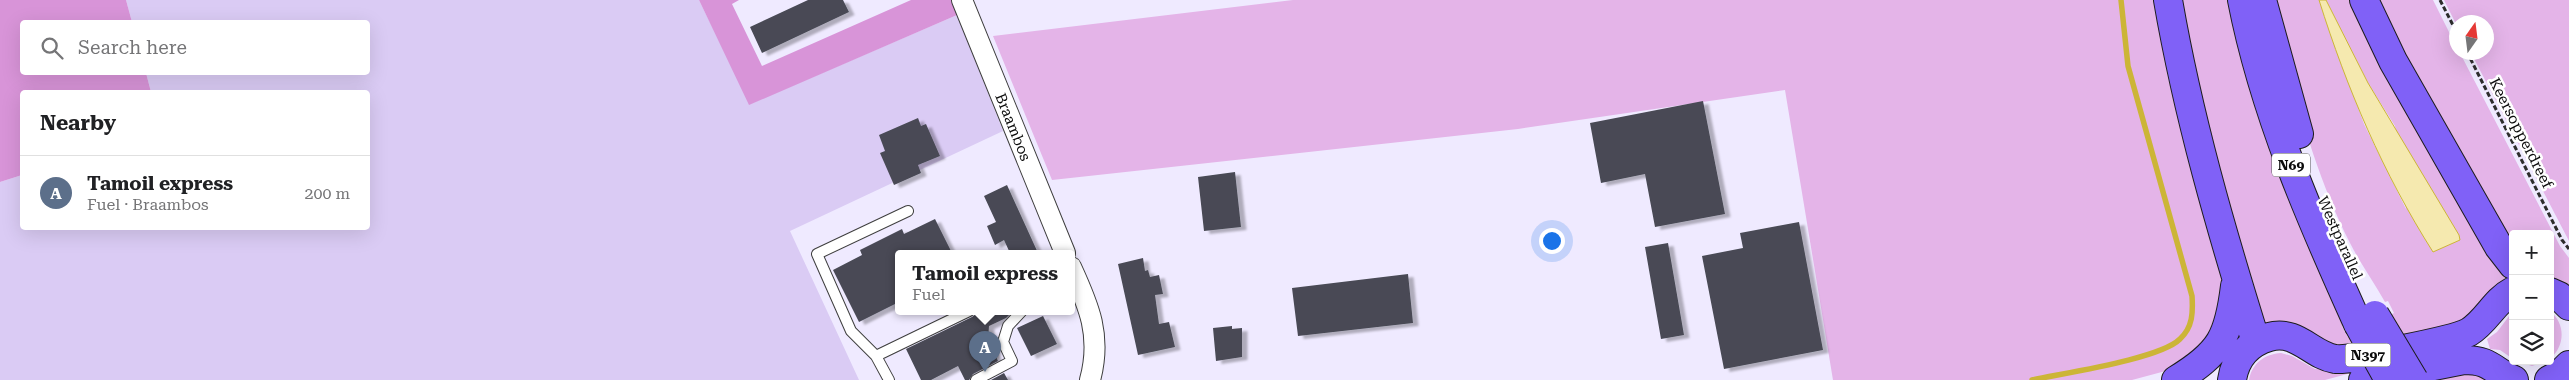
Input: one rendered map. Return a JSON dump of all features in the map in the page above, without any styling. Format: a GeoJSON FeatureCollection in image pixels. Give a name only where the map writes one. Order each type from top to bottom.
{"type":"FeatureCollection","features":[{"type":"Feature","properties":{"kind":"main road"},"geometry":{"type":"LineString","coordinates":[[2168,0],[2178,60],[2236,279],[2256,342],[2238,360],[2230,379]]}},
{"type":"Feature","properties":{"kind":"main road","name":"Westparallel"},"geometry":{"type":"LineString","coordinates":[[2242,0],[2280,137],[2310,219],[2367,320],[2414,380]]}},
{"type":"Feature","properties":{"kind":"main road","name":"Westparallel"},"geometry":{"type":"LineString","coordinates":[[2262,0],[2297,129],[2389,380]]}},
{"type":"Feature","properties":{"kind":"main road"},"geometry":{"type":"LineString","coordinates":[[2364,0],[2415,100],[2499,247],[2509,260]]}},
{"type":"Feature","properties":{"kind":"main road"},"geometry":{"type":"LineString","coordinates":[[2176,380],[2213,353],[2225,335],[2232,315],[2236,279]]}},
{"type":"Feature","properties":{"kind":"main road","name":"N397"},"geometry":{"type":"LineString","coordinates":[[2256,342],[2270,336],[2285,336],[2298,339],[2330,358],[2346,360],[2450,339],[2470,331],[2482,321],[2501,297],[2509,293]]}},
{"type":"Feature","properties":{"kind":"main road"},"geometry":{"type":"LineString","coordinates":[[2554,294],[2569,306]]}},
{"type":"Feature","properties":{"kind":"main road","name":"N397"},"geometry":{"type":"LineString","coordinates":[[2363,380],[2471,360],[2488,363],[2514,380]]}},
{"type":"Feature","properties":{"kind":"main road"},"geometry":{"type":"LineString","coordinates":[[2549,380],[2560,374],[2569,365]]}},
{"type":"Feature","properties":{"kind":"street","name":"Braambos"},"geometry":{"type":"LineString","coordinates":[[962,0],[1064,250]]}},
{"type":"Feature","properties":{"kind":"street"},"geometry":{"type":"LineString","coordinates":[[1075,280],[1095,330],[1094,360],[1090,380]]}},
{"type":"Feature","properties":{"kind":"lane"},"geometry":{"type":"LineString","coordinates":[[889,380],[876,356],[851,331],[817,254],[908,211]]}},
{"type":"Feature","properties":{"kind":"lane"},"geometry":{"type":"LineString","coordinates":[[876,356],[961,315]]}},
{"type":"Feature","properties":{"kind":"lane"},"geometry":{"type":"LineString","coordinates":[[976,380],[1012,361],[1003,342],[1008,326],[1018,315]]}},
{"type":"Feature","properties":{"kind":"path"},"geometry":{"type":"LineString","coordinates":[[2440,0],[2449,17]]}},
{"type":"Feature","properties":{"kind":"path","name":"Keersopperdreef"},"geometry":{"type":"LineString","coordinates":[[2471,60],[2562,240],[2569,249]]}},
{"type":"Feature","properties":{"kind":"shaded area"},"geometry":{"type":"Polygon","coordinates":[[[0,0],[126,0],[131,20],[20,20],[20,75],[147,75],[150,90],[20,90],[20,176],[0,182],[0,0]]]}},
{"type":"Feature","properties":{"kind":"shaded area"},"geometry":{"type":"Polygon","coordinates":[[[126,0],[699,0],[750,104],[957,15],[1003,131],[790,231],[859,380],[0,380],[0,182],[20,176],[20,230],[370,230],[370,90],[150,90],[147,75],[370,75],[370,20],[131,20],[126,0]]]}},
{"type":"Feature","properties":{"kind":"shaded area"},"geometry":{"type":"Polygon","coordinates":[[[699,0],[739,0],[732,4],[762,66],[911,0],[951,0],[957,15],[749,105],[699,0]]]}},
{"type":"Feature","properties":{"kind":"shaded area"},"geometry":{"type":"Polygon","coordinates":[[[1293,0],[2159,0],[2168,78],[2222,279],[2223,292],[2214,337],[2173,369],[2132,380],[1833,380],[1785,90],[1518,129],[1052,180],[993,36],[1293,0]]]}},
{"type":"Feature","properties":{"kind":"shaded area"},"geometry":{"type":"Polygon","coordinates":[[[2173,0],[2237,0],[2345,324],[2342,326],[2348,337],[2394,313],[2388,301],[2385,302],[2354,250],[2324,184],[2294,93],[2269,0],[2319,0],[2364,124],[2406,209],[2395,126],[2368,83],[2326,0],[2357,0],[2504,272],[2505,283],[2466,320],[2347,350],[2263,327],[2173,0]]]}},
{"type":"Feature","properties":{"kind":"shaded area"},"geometry":{"type":"Polygon","coordinates":[[[2319,0],[2326,0],[2368,83],[2459,235],[2460,240],[2433,252],[2415,222],[2382,161],[2354,98],[2319,0]]]}},
{"type":"Feature","properties":{"kind":"shaded area"},"geometry":{"type":"Polygon","coordinates":[[[2370,0],[2433,0],[2449,32],[2449,60],[2464,60],[2552,230],[2509,230],[2509,249],[2370,0]]]}},
{"type":"Feature","properties":{"kind":"shaded area"},"geometry":{"type":"Polygon","coordinates":[[[2444,0],[2569,0],[2569,241],[2475,60],[2494,60],[2494,15],[2452,15],[2444,0]]]}},
{"type":"Feature","properties":{"kind":"shaded area"},"geometry":{"type":"Polygon","coordinates":[[[2554,234],[2569,258],[2569,291],[2554,282],[2554,234]]]}},
{"type":"Feature","properties":{"kind":"shaded area"},"geometry":{"type":"Polygon","coordinates":[[[2554,315],[2559,322],[2562,335],[2559,348],[2555,354],[2554,315]]]}},
{"type":"Feature","properties":{"kind":"shaded area"},"geometry":{"type":"Polygon","coordinates":[[[2509,316],[2509,356],[2500,350],[2490,349],[2487,339],[2497,332],[2509,316]]]}},
{"type":"Feature","properties":{"kind":"shaded area"},"geometry":{"type":"Polygon","coordinates":[[[2281,353],[2292,356],[2315,369],[2349,367],[2351,373],[2325,380],[2249,380],[2253,369],[2260,360],[2270,355],[2281,353]]]}},
{"type":"Feature","properties":{"kind":"shaded area"},"geometry":{"type":"Polygon","coordinates":[[[2459,369],[2494,380],[2397,380],[2459,369]]]}},
{"type":"Feature","properties":{"kind":"building"},"geometry":{"type":"Polygon","coordinates":[[[808,0],[843,0],[849,12],[762,53],[750,27],[808,0]]]}},
{"type":"Feature","properties":{"kind":"building"},"geometry":{"type":"Polygon","coordinates":[[[1703,101],[1725,214],[1655,227],[1645,174],[1601,183],[1590,123],[1703,101]]]}},
{"type":"Feature","properties":{"kind":"building"},"geometry":{"type":"Polygon","coordinates":[[[918,118],[921,126],[926,124],[940,156],[918,165],[921,173],[894,185],[880,153],[885,151],[879,135],[918,118]]]}},
{"type":"Feature","properties":{"kind":"building"},"geometry":{"type":"Polygon","coordinates":[[[1235,172],[1241,227],[1204,231],[1198,177],[1235,172]]]}},
{"type":"Feature","properties":{"kind":"building"},"geometry":{"type":"Polygon","coordinates":[[[1007,185],[1037,250],[1009,250],[1004,240],[995,245],[987,226],[996,222],[984,196],[1007,185]]]}},
{"type":"Feature","properties":{"kind":"building"},"geometry":{"type":"Polygon","coordinates":[[[935,219],[950,250],[895,250],[895,304],[859,322],[833,270],[862,255],[860,250],[902,229],[904,234],[935,219]]]}},
{"type":"Feature","properties":{"kind":"building"},"geometry":{"type":"Polygon","coordinates":[[[1799,222],[1823,350],[1724,369],[1702,256],[1743,248],[1740,233],[1799,222]]]}},
{"type":"Feature","properties":{"kind":"building"},"geometry":{"type":"Polygon","coordinates":[[[1668,243],[1684,335],[1661,339],[1645,247],[1668,243]]]}},
{"type":"Feature","properties":{"kind":"building"},"geometry":{"type":"Polygon","coordinates":[[[1143,258],[1145,271],[1148,270],[1150,277],[1159,275],[1163,294],[1155,295],[1159,324],[1169,322],[1175,347],[1138,355],[1118,264],[1143,258]]]}},
{"type":"Feature","properties":{"kind":"building"},"geometry":{"type":"Polygon","coordinates":[[[1408,274],[1413,323],[1298,336],[1292,288],[1408,274]]]}},
{"type":"Feature","properties":{"kind":"building"},"geometry":{"type":"Polygon","coordinates":[[[975,315],[1009,315],[989,326],[988,340],[998,361],[973,374],[969,380],[965,380],[958,366],[931,380],[921,380],[906,349],[975,315]]]}},
{"type":"Feature","properties":{"kind":"building"},"geometry":{"type":"Polygon","coordinates":[[[1043,316],[1057,344],[1031,356],[1017,328],[1043,316]]]}},
{"type":"Feature","properties":{"kind":"building"},"geometry":{"type":"Polygon","coordinates":[[[1232,326],[1232,329],[1242,328],[1242,357],[1216,361],[1213,328],[1232,326]]]}},
{"type":"Feature","properties":{"kind":"building"},"geometry":{"type":"Polygon","coordinates":[[[1004,373],[1008,380],[991,380],[1004,373]]]}},
{"type":"Feature","properties":{"kind":"waterway"},"geometry":{"type":"LineString","coordinates":[[2032,380],[2133,359],[2153,353],[2180,339],[2190,324],[2192,296],[2128,66],[2121,0]]}},
{"type":"Feature","properties":{"kind":"place","name":"Tamoil express"},"geometry":{"type":"Point","coordinates":[985,372]}}]}
